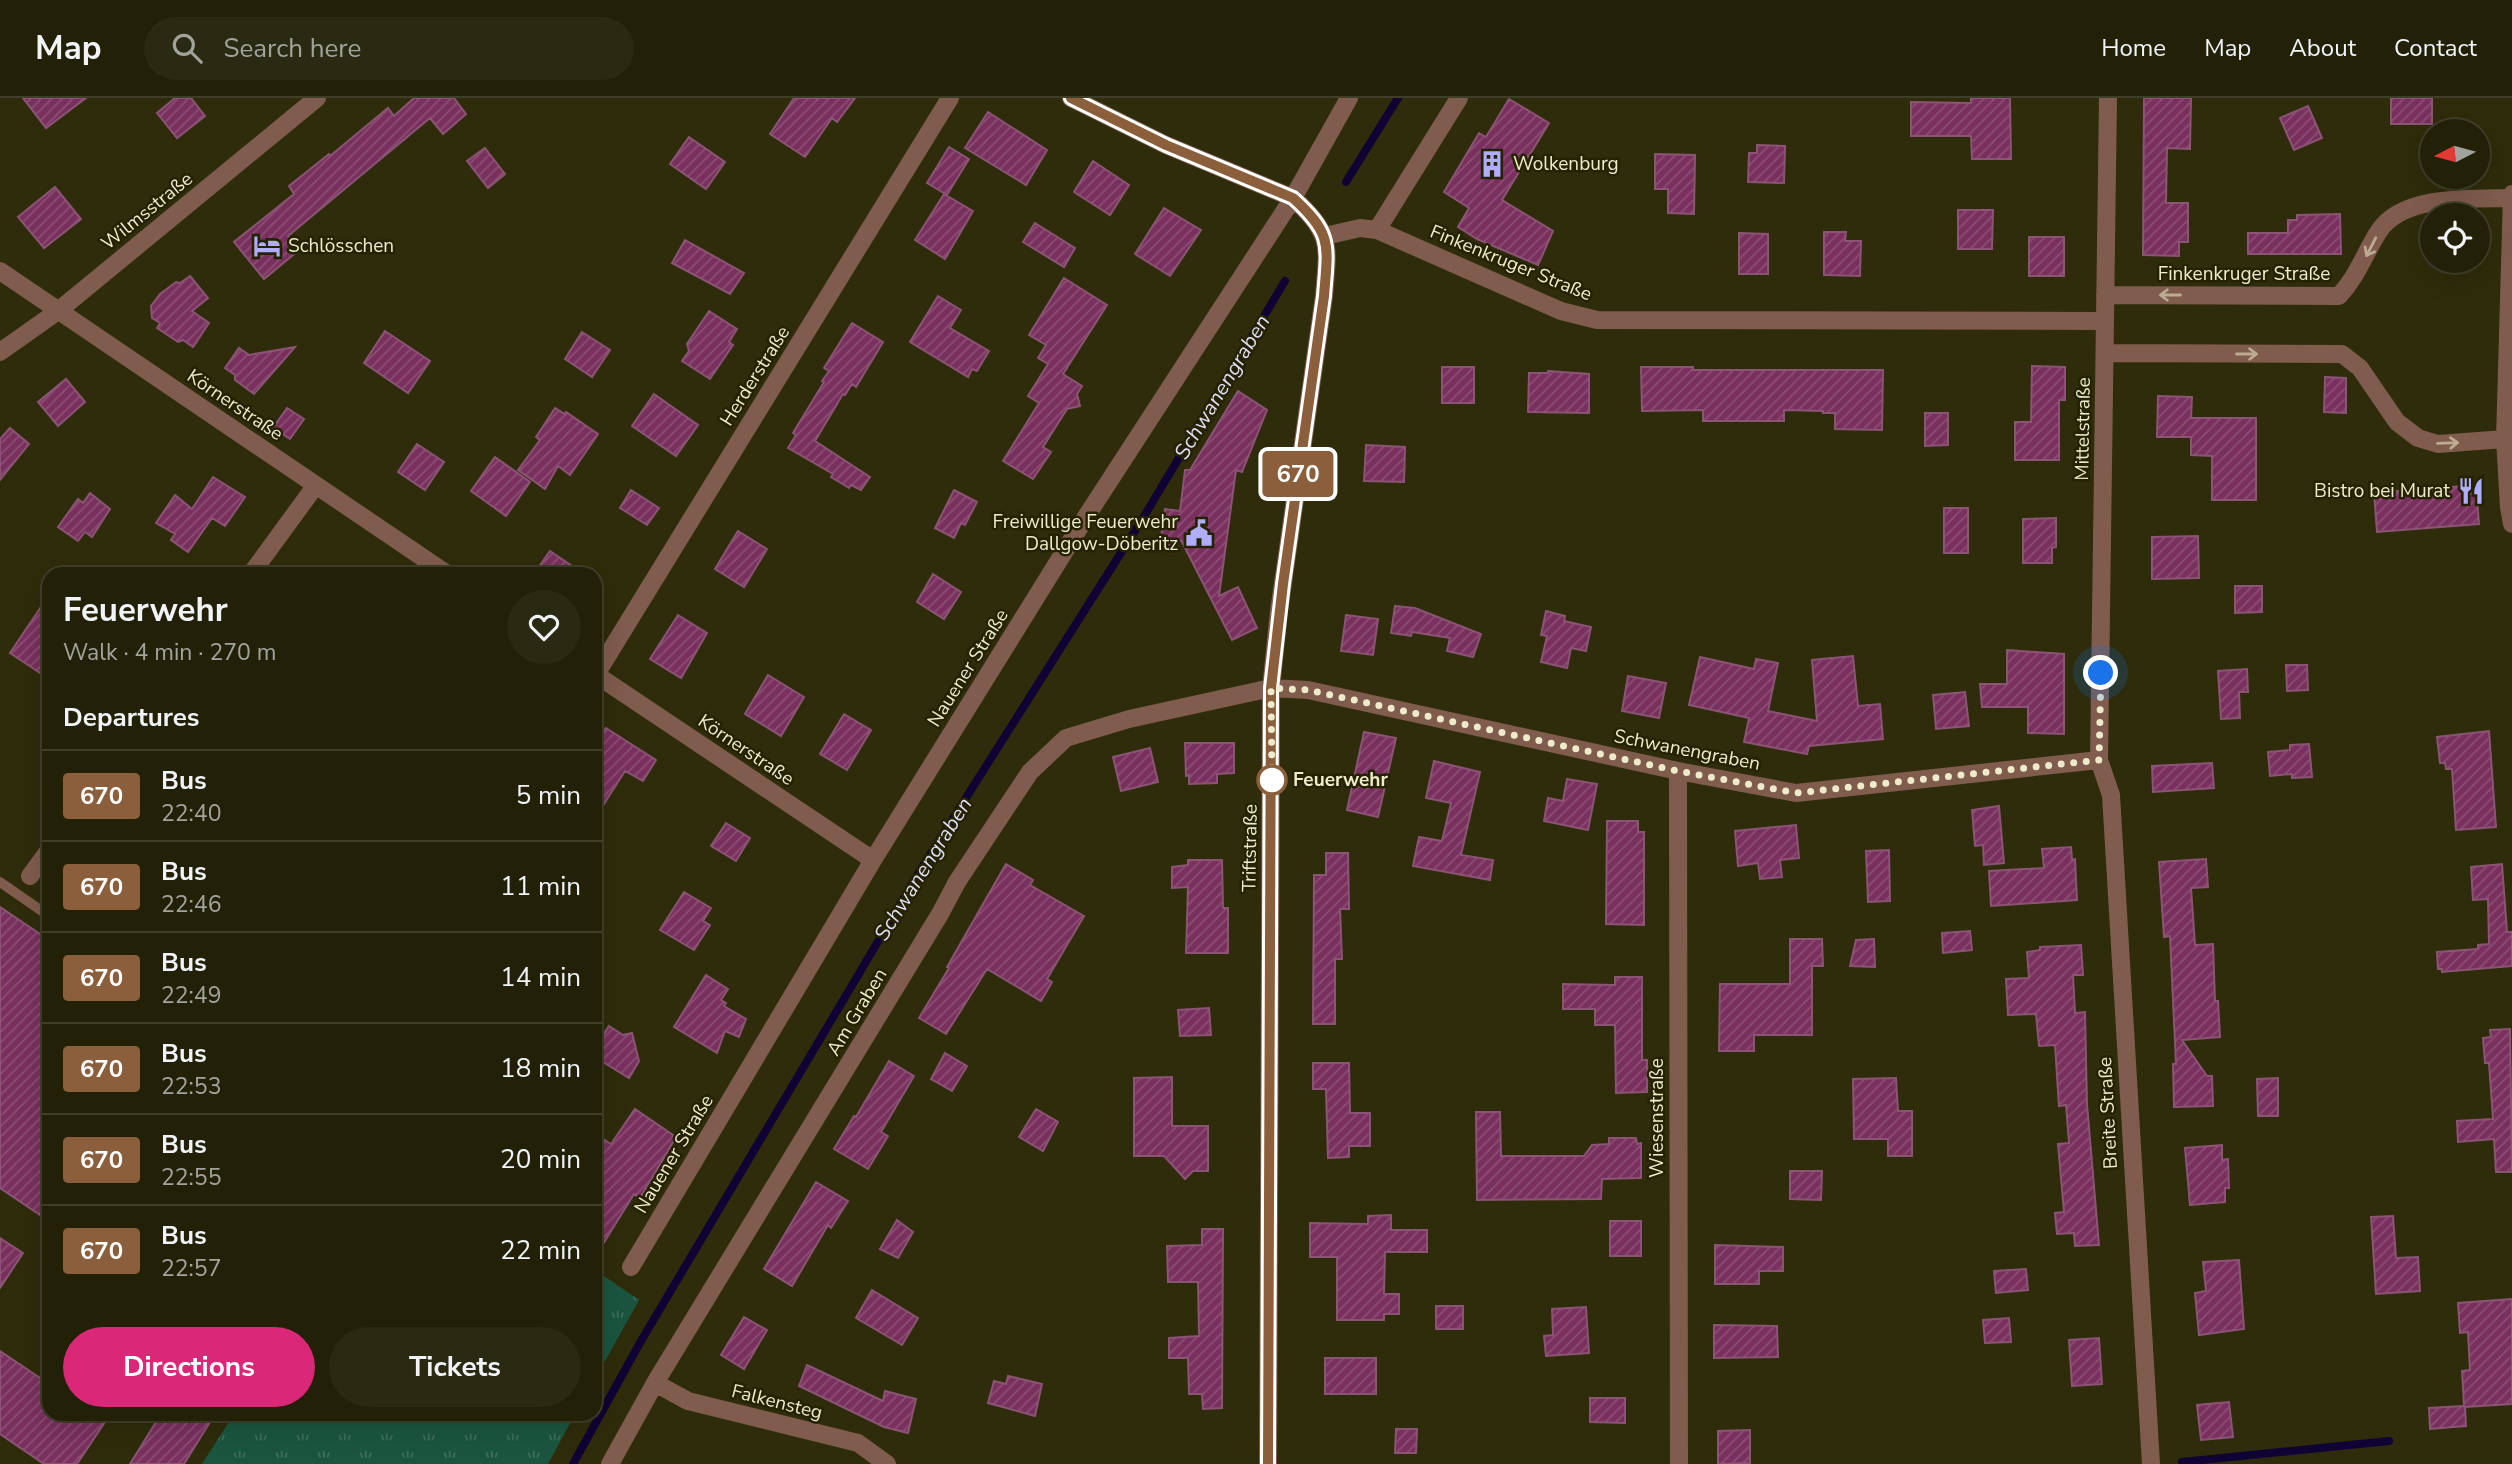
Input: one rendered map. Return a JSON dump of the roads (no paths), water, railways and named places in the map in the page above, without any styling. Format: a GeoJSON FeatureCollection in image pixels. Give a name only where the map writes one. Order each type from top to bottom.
{"type":"FeatureCollection","features":[{"type":"Feature","properties":{"kind":"street","name":"Wilmsstraße"},"geometry":{"type":"LineString","coordinates":[[0,352],[58,311],[317,98]]}},
{"type":"Feature","properties":{"kind":"street","name":"Herderstraße"},"geometry":{"type":"LineString","coordinates":[[602,664],[950,98]]}},
{"type":"Feature","properties":{"kind":"street"},"geometry":{"type":"LineString","coordinates":[[1071,98],[1166,145],[1293,198],[1310,214],[1325,236]]}},
{"type":"Feature","properties":{"kind":"street","name":"Nauener Straße"},"geometry":{"type":"LineString","coordinates":[[631,1267],[873,860],[1084,520],[1293,198],[1349,98]]}},
{"type":"Feature","properties":{"kind":"street"},"geometry":{"type":"LineString","coordinates":[[1377,230],[1459,98]]}},
{"type":"Feature","properties":{"kind":"street","name":"Mittelstraße"},"geometry":{"type":"LineString","coordinates":[[2099,760],[2108,98]]}},
{"type":"Feature","properties":{"kind":"street"},"geometry":{"type":"LineString","coordinates":[[2512,196],[2505,439],[2512,524]]}},
{"type":"Feature","properties":{"kind":"street","name":"Finkenkruger Straße"},"geometry":{"type":"LineString","coordinates":[[2105,295],[2339,296],[2355,278],[2380,229],[2395,214],[2446,200],[2512,196]]}},
{"type":"Feature","properties":{"kind":"street","name":"Finkenkruger Straße"},"geometry":{"type":"LineString","coordinates":[[1325,236],[1360,228],[1377,230],[1561,311],[1597,320],[2105,321]]}},
{"type":"Feature","properties":{"kind":"street","name":"Triftstraße"},"geometry":{"type":"LineString","coordinates":[[1268,1464],[1271,688],[1324,296],[1325,236]]}},
{"type":"Feature","properties":{"kind":"street","name":"Körnerstraße"},"geometry":{"type":"LineString","coordinates":[[0,271],[437,567]]}},
{"type":"Feature","properties":{"kind":"street"},"geometry":{"type":"LineString","coordinates":[[2105,353],[2342,354],[2360,368],[2397,422],[2418,438],[2438,444],[2505,439]]}},
{"type":"Feature","properties":{"kind":"street"},"geometry":{"type":"LineString","coordinates":[[256,567],[316,485]]}},
{"type":"Feature","properties":{"kind":"street","name":"Körnerstraße"},"geometry":{"type":"LineString","coordinates":[[602,680],[873,860]]}},
{"type":"Feature","properties":{"kind":"street","name":"Schwanengraben"},"geometry":{"type":"LineString","coordinates":[[1271,688],[1308,690],[1678,771],[1796,793],[2099,760]]}},
{"type":"Feature","properties":{"kind":"street","name":"Am Graben"},"geometry":{"type":"LineString","coordinates":[[610,1464],[655,1383],[957,882],[1030,772],[1066,738],[1083,731],[1271,688]]}},
{"type":"Feature","properties":{"kind":"street","name":"Breite Straße"},"geometry":{"type":"LineString","coordinates":[[2099,760],[2111,795],[2151,1464]]}},
{"type":"Feature","properties":{"kind":"street","name":"Wiesenstraße"},"geometry":{"type":"LineString","coordinates":[[1678,771],[1679,1464]]}},
{"type":"Feature","properties":{"kind":"street"},"geometry":{"type":"LineString","coordinates":[[30,876],[42,860]]}},
{"type":"Feature","properties":{"kind":"street","name":"Falkensteg"},"geometry":{"type":"LineString","coordinates":[[655,1383],[688,1401],[858,1443],[887,1464]]}},
{"type":"Feature","properties":{"kind":"lane"},"geometry":{"type":"LineString","coordinates":[[0,882],[42,911]]}},
{"type":"Feature","properties":{"kind":"waterway"},"geometry":{"type":"LineString","coordinates":[[1346,182],[1398,98]]}},
{"type":"Feature","properties":{"kind":"waterway","name":"Schwanengraben"},"geometry":{"type":"LineString","coordinates":[[602,1412],[641,1341],[921,869],[1143,518],[1285,281]]}},
{"type":"Feature","properties":{"kind":"waterway","name":"Schwanengraben"},"geometry":{"type":"LineString","coordinates":[[573,1464],[597,1421]]}},
{"type":"Feature","properties":{"kind":"waterway"},"geometry":{"type":"LineString","coordinates":[[2182,1462],[2389,1441]]}},
{"type":"Feature","properties":{"kind":"place","name":"Wolkenburg"},"geometry":{"type":"Point","coordinates":[1492,164]}},
{"type":"Feature","properties":{"kind":"place","name":"Schlösschen"},"geometry":{"type":"Point","coordinates":[267,246]}},
{"type":"Feature","properties":{"kind":"place","name":"Bistro bei Murat"},"geometry":{"type":"Point","coordinates":[2471,491]}},
{"type":"Feature","properties":{"kind":"place","name":"Freiwillige Feuerwehr Dallgow-Döberitz"},"geometry":{"type":"Point","coordinates":[1199,533]}},
{"type":"Feature","properties":{"kind":"place","name":"Feuerwehr"},"geometry":{"type":"Point","coordinates":[1272,780]}}]}
